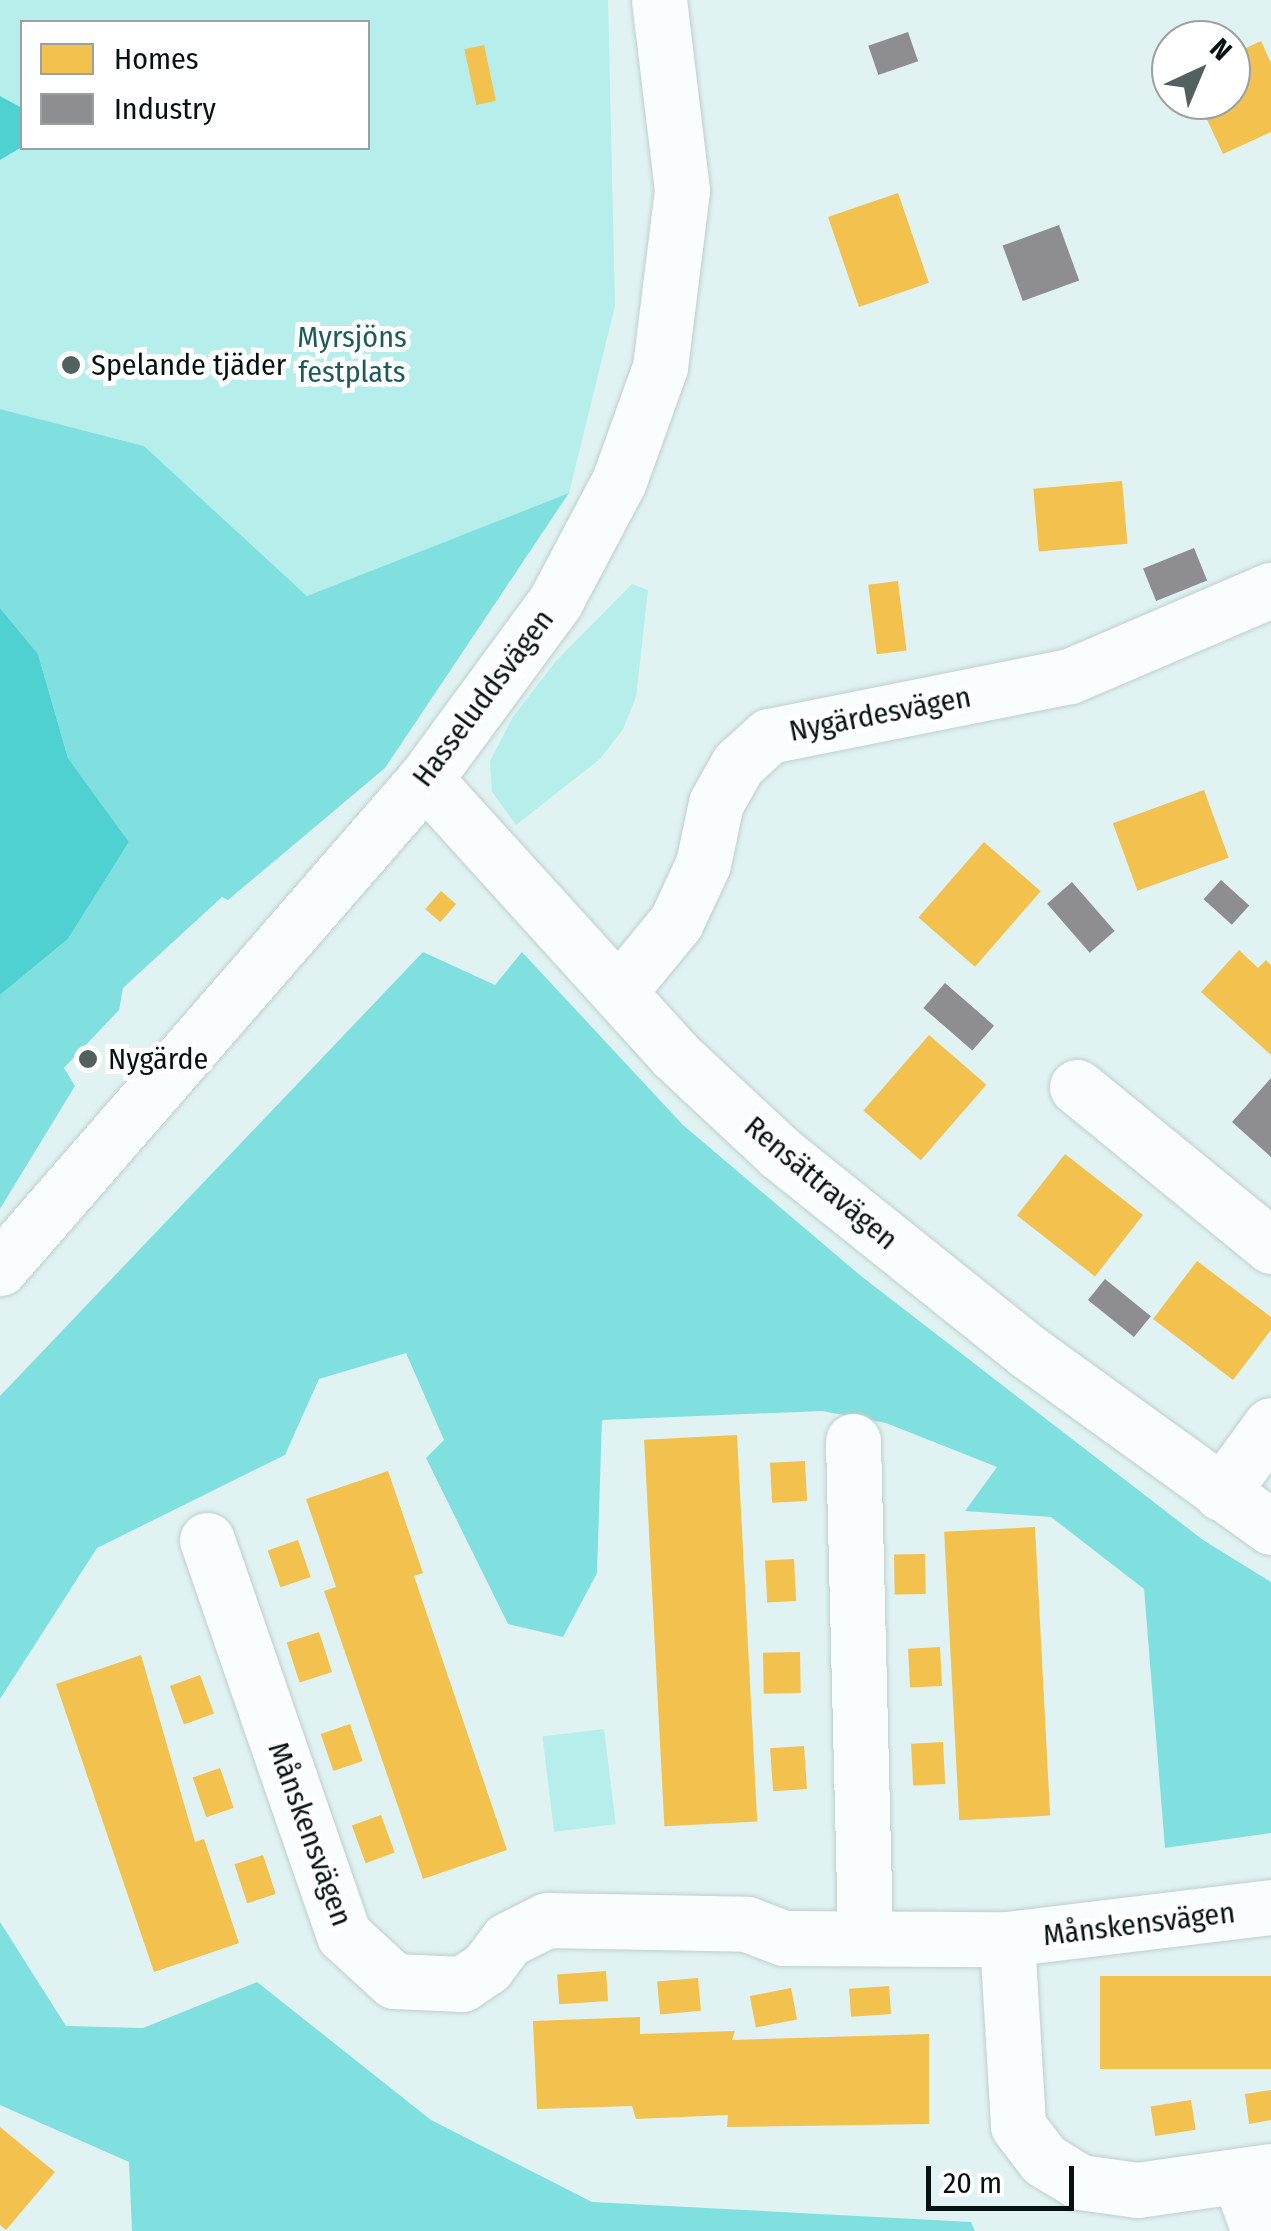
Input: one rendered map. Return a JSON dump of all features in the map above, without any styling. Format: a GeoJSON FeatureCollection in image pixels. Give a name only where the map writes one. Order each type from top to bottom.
{"type":"FeatureCollection","features":[{"type":"Feature","properties":{"kind":"street","name":"Hasseluddsvägen"},"geometry":{"type":"LineString","coordinates":[[0,1268],[425,779],[555,602],[619,482],[660,367],[682,190],[660,0]]}},
{"type":"Feature","properties":{"kind":"street","name":"Nygärdesvägen"},"geometry":{"type":"LineString","coordinates":[[621,989],[676,922],[703,864],[716,803],[738,764],[769,736],[1070,676],[1271,590]]}},
{"type":"Feature","properties":{"kind":"street","name":"Rensättravägen"},"geometry":{"type":"LineString","coordinates":[[425,779],[621,989],[675,1055],[780,1153],[1027,1351],[1271,1527]]}},
{"type":"Feature","properties":{"kind":"street"},"geometry":{"type":"LineString","coordinates":[[1077,1087],[1271,1246]]}},
{"type":"Feature","properties":{"kind":"street"},"geometry":{"type":"LineString","coordinates":[[1222,1493],[1271,1425]]}},
{"type":"Feature","properties":{"kind":"street"},"geometry":{"type":"LineString","coordinates":[[854,1442],[864,1938]]}},
{"type":"Feature","properties":{"kind":"street","name":"Månskensvägen"},"geometry":{"type":"LineString","coordinates":[[207,1540],[344,1934],[380,1974],[416,1984],[462,1984],[487,1967],[507,1940],[547,1920],[748,1924],[783,1938],[1007,1939],[1271,1908]]}},
{"type":"Feature","properties":{"kind":"street","name":"Månskensvägen"},"geometry":{"type":"LineString","coordinates":[[1007,1939],[1018,2126],[1044,2160],[1080,2182],[1138,2190],[1255,2174],[1259,2231]]}},
{"type":"Feature","properties":{"kind":"green space","name":"Myrsjöns festplats"},"geometry":{"type":"Polygon","coordinates":[[[0,0],[608,0],[615,306],[569,493],[307,596],[144,446],[0,409],[0,160],[20,148],[370,150],[370,20],[20,20],[20,107],[0,96],[0,0]]]}},
{"type":"Feature","properties":{"kind":"green space"},"geometry":{"type":"Polygon","coordinates":[[[632,584],[648,590],[636,697],[623,729],[600,759],[516,825],[492,792],[490,761],[513,717],[556,661],[632,584]]]}},
{"type":"Feature","properties":{"kind":"green space"},"geometry":{"type":"Polygon","coordinates":[[[604,1729],[616,1824],[554,1832],[542,1737],[604,1729]]]}},
{"type":"Feature","properties":{"kind":"shaded area"},"geometry":{"type":"Polygon","coordinates":[[[0,96],[20,107],[20,148],[0,160],[0,96]]]}},
{"type":"Feature","properties":{"kind":"shaded area"},"geometry":{"type":"Polygon","coordinates":[[[0,409],[144,446],[307,596],[569,493],[385,768],[228,900],[222,897],[123,988],[119,1010],[64,1068],[75,1086],[0,1209],[0,995],[68,939],[129,842],[68,758],[38,654],[0,608],[0,409]]]}},
{"type":"Feature","properties":{"kind":"shaded area"},"geometry":{"type":"Polygon","coordinates":[[[0,608],[38,654],[68,758],[129,842],[68,939],[0,995],[0,608]]]}},
{"type":"Feature","properties":{"kind":"shaded area"},"geometry":{"type":"Polygon","coordinates":[[[423,952],[495,985],[522,952],[683,1125],[861,1276],[1203,1540],[1271,1582],[1271,1833],[1165,1848],[1144,1589],[1051,1517],[965,1511],[997,1467],[886,1423],[822,1411],[602,1420],[597,1573],[563,1637],[508,1624],[426,1458],[444,1440],[406,1353],[319,1379],[285,1455],[97,1548],[0,1699],[0,1396],[423,952]]]}},
{"type":"Feature","properties":{"kind":"shaded area"},"geometry":{"type":"Polygon","coordinates":[[[0,1922],[66,2026],[143,2028],[257,1982],[431,2120],[592,2202],[971,2222],[975,2231],[132,2231],[129,2162],[0,2105],[0,1922]]]}},
{"type":"Feature","properties":{"kind":"building: Homes"},"geometry":{"type":"Polygon","coordinates":[[[1261,41],[1271,63],[1271,132],[1223,154],[1207,120],[1251,120],[1251,46],[1261,41]]]}},
{"type":"Feature","properties":{"kind":"building: Homes"},"geometry":{"type":"Polygon","coordinates":[[[484,45],[496,101],[476,105],[464,49],[484,45]]]}},
{"type":"Feature","properties":{"kind":"building: Homes"},"geometry":{"type":"Polygon","coordinates":[[[898,193],[929,283],[859,307],[828,217],[898,193]]]}},
{"type":"Feature","properties":{"kind":"building: Homes"},"geometry":{"type":"Polygon","coordinates":[[[1122,481],[1127,544],[1039,552],[1033,489],[1122,481]]]}},
{"type":"Feature","properties":{"kind":"building: Homes"},"geometry":{"type":"Polygon","coordinates":[[[898,581],[907,650],[877,654],[868,585],[898,581]]]}},
{"type":"Feature","properties":{"kind":"building: Homes"},"geometry":{"type":"Polygon","coordinates":[[[1204,790],[1229,858],[1137,891],[1113,823],[1204,790]]]}},
{"type":"Feature","properties":{"kind":"building: Homes"},"geometry":{"type":"Polygon","coordinates":[[[984,842],[1041,891],[975,967],[918,917],[984,842]]]}},
{"type":"Feature","properties":{"kind":"building: Homes"},"geometry":{"type":"Polygon","coordinates":[[[441,891],[456,904],[440,922],[425,909],[441,891]]]}},
{"type":"Feature","properties":{"kind":"building: Homes"},"geometry":{"type":"Polygon","coordinates":[[[1239,950],[1258,968],[1266,960],[1271,965],[1271,1055],[1201,992],[1239,950]]]}},
{"type":"Feature","properties":{"kind":"building: Homes"},"geometry":{"type":"Polygon","coordinates":[[[929,1035],[986,1085],[921,1160],[863,1110],[929,1035]]]}},
{"type":"Feature","properties":{"kind":"building: Homes"},"geometry":{"type":"Polygon","coordinates":[[[1065,1154],[1143,1215],[1095,1276],[1017,1215],[1065,1154]]]}},
{"type":"Feature","properties":{"kind":"building: Homes"},"geometry":{"type":"Polygon","coordinates":[[[1197,1261],[1271,1317],[1271,1330],[1233,1380],[1153,1319],[1197,1261]]]}},
{"type":"Feature","properties":{"kind":"building: Homes"},"geometry":{"type":"Polygon","coordinates":[[[737,1435],[757,1821],[664,1826],[644,1440],[737,1435]]]}},
{"type":"Feature","properties":{"kind":"building: Homes"},"geometry":{"type":"Polygon","coordinates":[[[805,1461],[807,1501],[772,1503],[770,1463],[805,1461]]]}},
{"type":"Feature","properties":{"kind":"building: Homes"},"geometry":{"type":"Polygon","coordinates":[[[388,1471],[423,1573],[414,1576],[507,1850],[423,1879],[324,1591],[336,1587],[306,1499],[388,1471]]]}},
{"type":"Feature","properties":{"kind":"building: Homes"},"geometry":{"type":"Polygon","coordinates":[[[1035,1527],[1050,1816],[959,1820],[944,1532],[1035,1527]]]}},
{"type":"Feature","properties":{"kind":"building: Homes"},"geometry":{"type":"Polygon","coordinates":[[[298,1540],[311,1577],[280,1587],[268,1550],[298,1540]]]}},
{"type":"Feature","properties":{"kind":"building: Homes"},"geometry":{"type":"Polygon","coordinates":[[[925,1554],[926,1594],[895,1595],[894,1555],[925,1554]]]}},
{"type":"Feature","properties":{"kind":"building: Homes"},"geometry":{"type":"Polygon","coordinates":[[[794,1559],[796,1601],[767,1602],[765,1561],[794,1559]]]}},
{"type":"Feature","properties":{"kind":"building: Homes"},"geometry":{"type":"Polygon","coordinates":[[[319,1632],[332,1672],[300,1682],[287,1643],[319,1632]]]}},
{"type":"Feature","properties":{"kind":"building: Homes"},"geometry":{"type":"Polygon","coordinates":[[[940,1647],[942,1686],[910,1688],[908,1649],[940,1647]]]}},
{"type":"Feature","properties":{"kind":"building: Homes"},"geometry":{"type":"Polygon","coordinates":[[[800,1652],[801,1693],[764,1694],[763,1653],[800,1652]]]}},
{"type":"Feature","properties":{"kind":"building: Homes"},"geometry":{"type":"Polygon","coordinates":[[[141,1655],[195,1842],[204,1839],[239,1943],[154,1972],[56,1684],[141,1655]]]}},
{"type":"Feature","properties":{"kind":"building: Homes"},"geometry":{"type":"Polygon","coordinates":[[[200,1675],[214,1714],[184,1724],[170,1686],[200,1675]]]}},
{"type":"Feature","properties":{"kind":"building: Homes"},"geometry":{"type":"Polygon","coordinates":[[[350,1724],[363,1761],[333,1771],[321,1734],[350,1724]]]}},
{"type":"Feature","properties":{"kind":"building: Homes"},"geometry":{"type":"Polygon","coordinates":[[[943,1742],[945,1784],[913,1786],[911,1744],[943,1742]]]}},
{"type":"Feature","properties":{"kind":"building: Homes"},"geometry":{"type":"Polygon","coordinates":[[[804,1746],[807,1789],[773,1791],[770,1748],[804,1746]]]}},
{"type":"Feature","properties":{"kind":"building: Homes"},"geometry":{"type":"Polygon","coordinates":[[[220,1768],[234,1808],[206,1817],[193,1777],[220,1768]]]}},
{"type":"Feature","properties":{"kind":"building: Homes"},"geometry":{"type":"Polygon","coordinates":[[[381,1815],[395,1853],[366,1863],[352,1826],[381,1815]]]}},
{"type":"Feature","properties":{"kind":"building: Homes"},"geometry":{"type":"Polygon","coordinates":[[[263,1855],[276,1894],[247,1903],[234,1864],[263,1855]]]}},
{"type":"Feature","properties":{"kind":"building: Homes"},"geometry":{"type":"Polygon","coordinates":[[[606,1971],[608,2001],[559,2004],[557,1974],[606,1971]]]}},
{"type":"Feature","properties":{"kind":"building: Homes"},"geometry":{"type":"Polygon","coordinates":[[[1100,1976],[1271,1976],[1271,2069],[1100,2069],[1100,1976]]]}},
{"type":"Feature","properties":{"kind":"building: Homes"},"geometry":{"type":"Polygon","coordinates":[[[698,1978],[701,2011],[660,2014],[657,1982],[698,1978]]]}},
{"type":"Feature","properties":{"kind":"building: Homes"},"geometry":{"type":"Polygon","coordinates":[[[889,1986],[891,2014],[851,2017],[849,1989],[889,1986]]]}},
{"type":"Feature","properties":{"kind":"building: Homes"},"geometry":{"type":"Polygon","coordinates":[[[791,1988],[797,2019],[756,2027],[750,1996],[791,1988]]]}},
{"type":"Feature","properties":{"kind":"building: Homes"},"geometry":{"type":"Polygon","coordinates":[[[640,2017],[640,2034],[735,2031],[732,2040],[929,2034],[929,2124],[727,2127],[728,2115],[636,2119],[632,2106],[537,2109],[533,2021],[640,2017]]]}},
{"type":"Feature","properties":{"kind":"building: Homes"},"geometry":{"type":"Polygon","coordinates":[[[1271,2090],[1271,2120],[1249,2124],[1245,2094],[1271,2090]]]}},
{"type":"Feature","properties":{"kind":"building: Homes"},"geometry":{"type":"Polygon","coordinates":[[[1191,2100],[1196,2130],[1155,2136],[1151,2106],[1191,2100]]]}},
{"type":"Feature","properties":{"kind":"building: Homes"},"geometry":{"type":"Polygon","coordinates":[[[0,2127],[55,2172],[6,2230],[0,2225],[0,2127]]]}},
{"type":"Feature","properties":{"kind":"building: Industry"},"geometry":{"type":"Polygon","coordinates":[[[908,32],[918,61],[878,75],[868,46],[908,32]]]}},
{"type":"Feature","properties":{"kind":"building: Industry"},"geometry":{"type":"Polygon","coordinates":[[[1059,225],[1079,280],[1023,301],[1003,246],[1059,225]]]}},
{"type":"Feature","properties":{"kind":"building: Industry"},"geometry":{"type":"Polygon","coordinates":[[[1194,548],[1207,580],[1156,601],[1143,569],[1194,548]]]}},
{"type":"Feature","properties":{"kind":"building: Industry"},"geometry":{"type":"Polygon","coordinates":[[[1221,880],[1249,905],[1232,925],[1204,899],[1221,880]]]}},
{"type":"Feature","properties":{"kind":"building: Industry"},"geometry":{"type":"Polygon","coordinates":[[[1072,882],[1115,931],[1090,953],[1047,904],[1072,882]]]}},
{"type":"Feature","properties":{"kind":"building: Industry"},"geometry":{"type":"Polygon","coordinates":[[[945,983],[994,1026],[972,1051],[923,1008],[945,983]]]}},
{"type":"Feature","properties":{"kind":"building: Industry"},"geometry":{"type":"Polygon","coordinates":[[[1271,1078],[1271,1157],[1232,1122],[1271,1078]]]}},
{"type":"Feature","properties":{"kind":"building: Industry"},"geometry":{"type":"Polygon","coordinates":[[[1105,1279],[1151,1316],[1134,1337],[1088,1300],[1105,1279]]]}},
{"type":"Feature","properties":{"kind":"place","name":"Spelande tjäder"},"geometry":{"type":"Point","coordinates":[71,365]}},
{"type":"Feature","properties":{"kind":"place","name":"Nygärde"},"geometry":{"type":"Point","coordinates":[88,1059]}}]}
